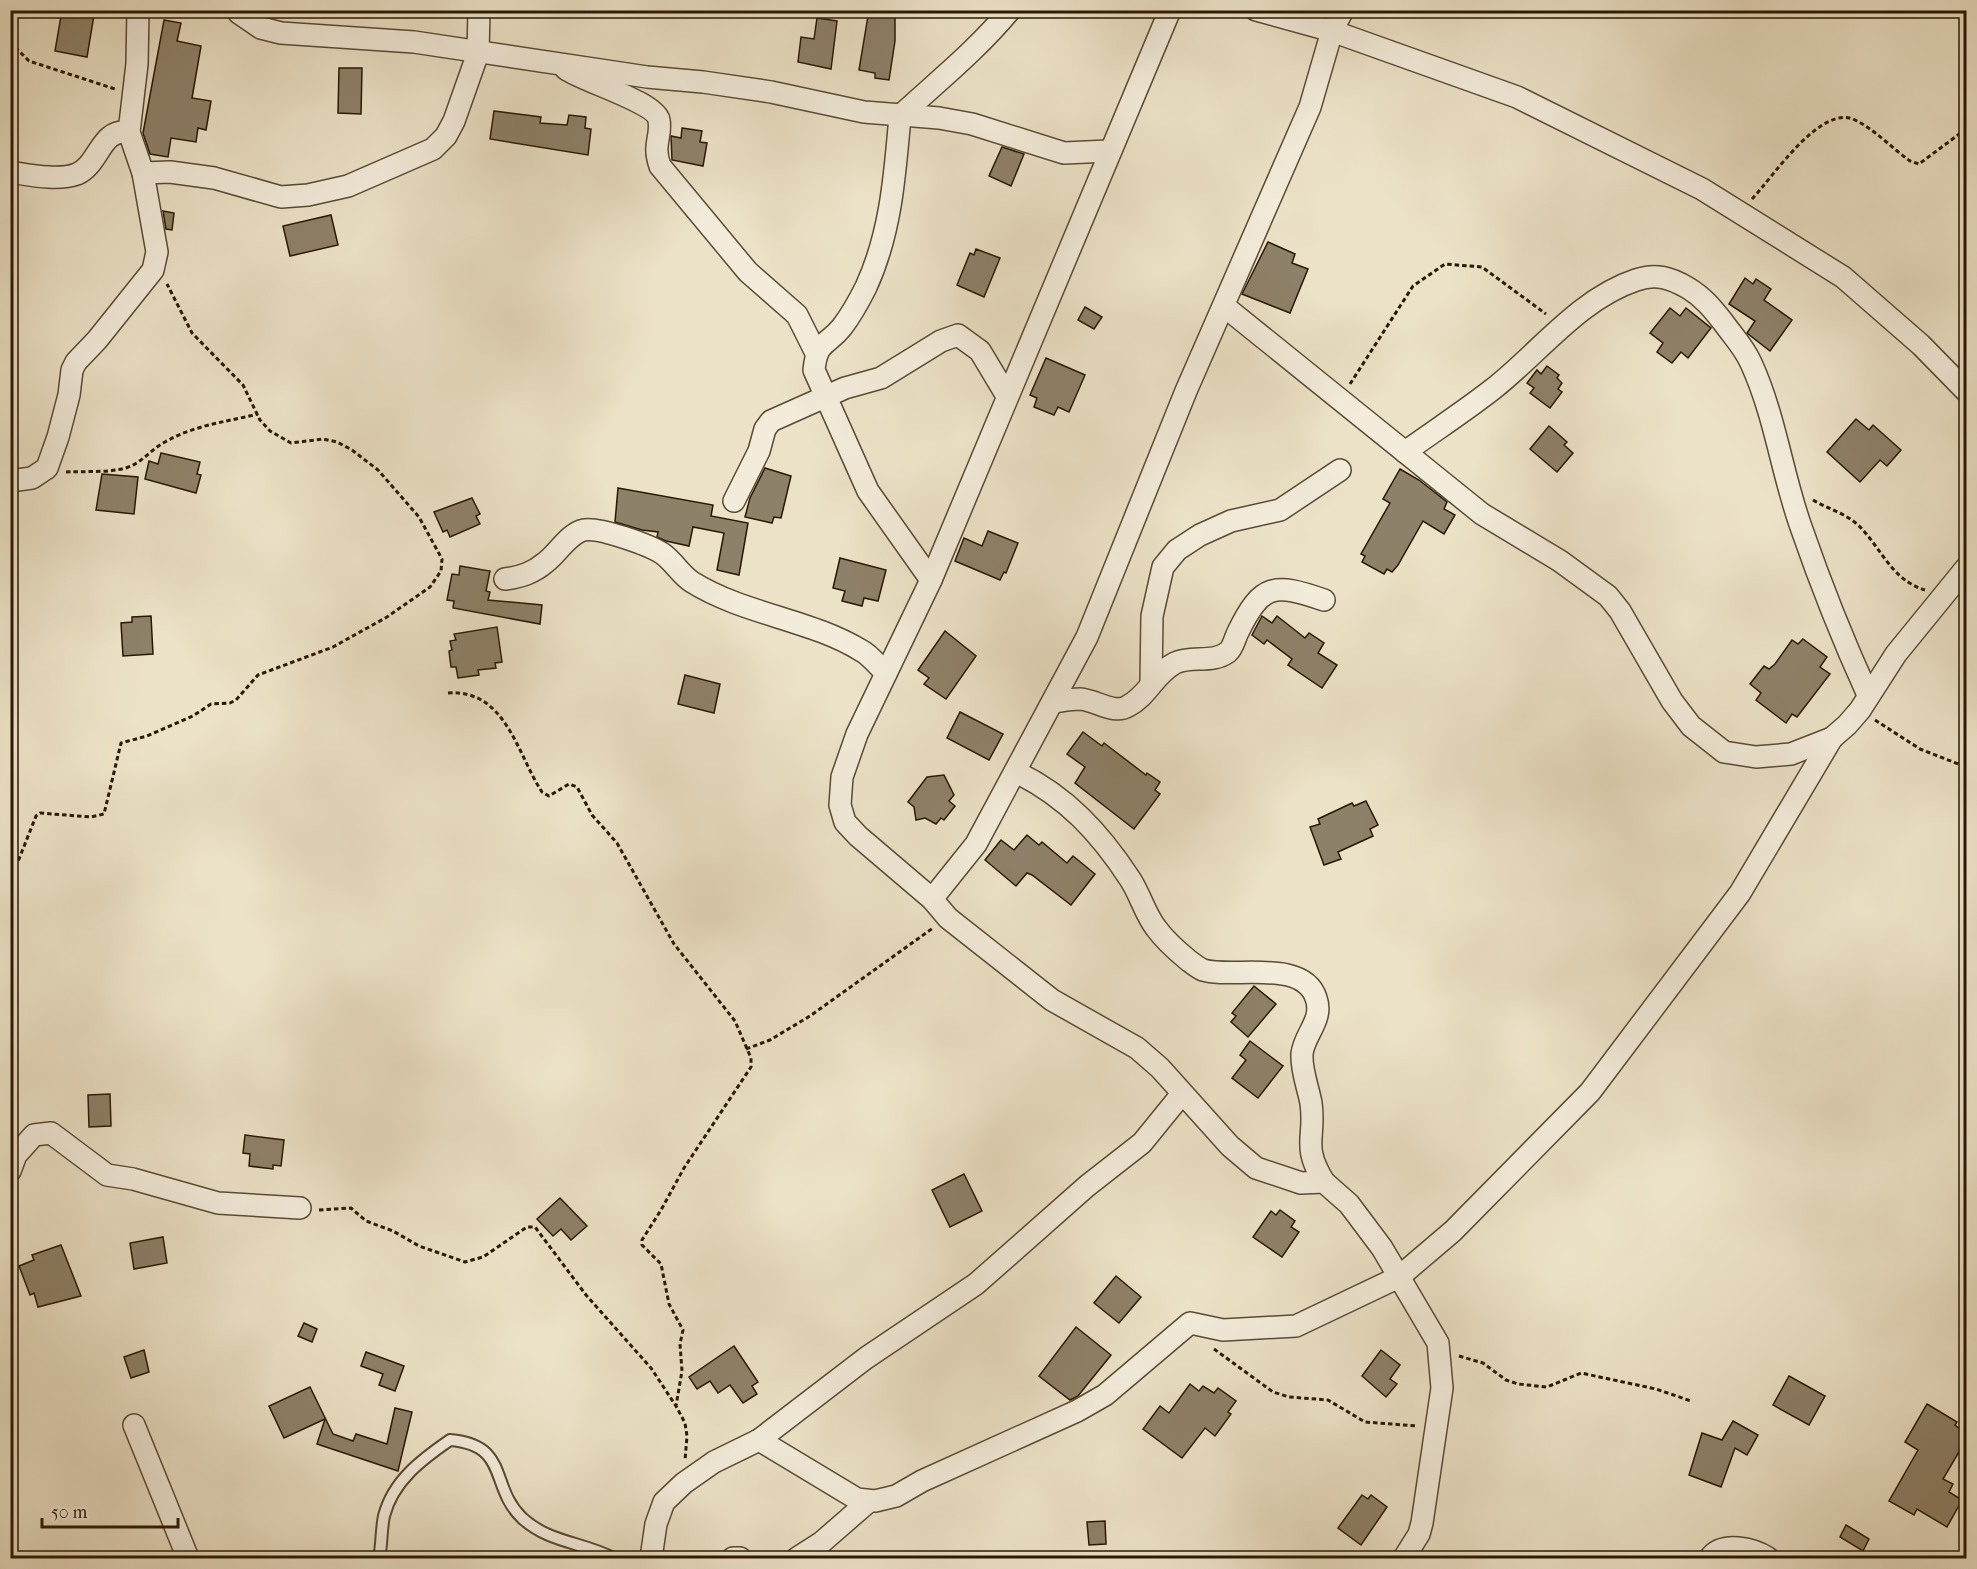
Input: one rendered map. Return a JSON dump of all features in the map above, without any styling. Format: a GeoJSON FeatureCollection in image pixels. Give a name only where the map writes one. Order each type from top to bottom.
{"type":"FeatureCollection","features":[{"type":"Feature","properties":{"kind":"street"},"geometry":{"type":"LineString","coordinates":[[10,481],[40,474],[51,460],[69,395],[72,370],[76,362],[97,340],[153,270],[157,252],[143,173],[129,132],[138,63],[138,10]]}},
{"type":"Feature","properties":{"kind":"street"},"geometry":{"type":"LineString","coordinates":[[143,173],[170,172],[214,178],[281,197],[308,195],[348,186],[433,149],[446,136],[478,53],[478,10]]}},
{"type":"Feature","properties":{"kind":"street"},"geometry":{"type":"LineString","coordinates":[[931,580],[868,491],[814,370],[816,353],[822,342],[840,330],[851,315],[867,284],[881,244],[894,187],[900,116],[945,74],[969,56],[1010,10]]}},
{"type":"Feature","properties":{"kind":"street"},"geometry":{"type":"LineString","coordinates":[[1170,10],[1109,151],[1092,202],[1007,396],[931,580],[857,734],[842,777],[840,805],[845,822],[858,836],[932,899],[948,918],[1052,1000],[1137,1048],[1160,1068],[1181,1095],[1230,1146],[1256,1168],[1301,1183],[1324,1182]]}},
{"type":"Feature","properties":{"kind":"street"},"geometry":{"type":"LineString","coordinates":[[1256,10],[1332,31],[1517,97],[1702,189],[1843,277],[1921,345],[1966,391]]}},
{"type":"Feature","properties":{"kind":"street"},"geometry":{"type":"LineString","coordinates":[[932,899],[976,844],[1087,637],[1186,391],[1310,107],[1332,31],[1343,10]]}},
{"type":"Feature","properties":{"kind":"street"},"geometry":{"type":"LineString","coordinates":[[239,13],[261,28],[281,33],[414,42],[478,53],[771,92],[864,112],[972,124],[1064,153],[1109,151]]}},
{"type":"Feature","properties":{"kind":"street"},"geometry":{"type":"LineString","coordinates":[[555,62],[580,79],[627,96],[654,111],[659,121],[654,150],[660,166],[748,272],[797,315],[816,353]]}},
{"type":"Feature","properties":{"kind":"street"},"geometry":{"type":"LineString","coordinates":[[10,172],[47,176],[79,173],[92,162],[112,133],[120,130],[129,132]]}},
{"type":"Feature","properties":{"kind":"street"},"geometry":{"type":"LineString","coordinates":[[1405,452],[1494,388],[1563,326],[1619,288],[1636,280],[1654,276],[1679,283],[1697,293],[1711,306],[1751,362],[1764,395],[1807,545],[1864,703]]}},
{"type":"Feature","properties":{"kind":"street"},"geometry":{"type":"LineString","coordinates":[[1224,306],[1341,398],[1482,514],[1560,561],[1608,596],[1620,611],[1672,701],[1691,726],[1707,740],[1724,752],[1756,757],[1791,754],[1832,738]]}},
{"type":"Feature","properties":{"kind":"street"},"geometry":{"type":"LineString","coordinates":[[734,501],[759,451],[765,429],[771,421],[825,396],[881,378],[941,341],[958,335],[980,351],[1007,396]]}},
{"type":"Feature","properties":{"kind":"street"},"geometry":{"type":"LineString","coordinates":[[1151,683],[1152,616],[1163,567],[1177,550],[1200,535],[1231,521],[1280,510],[1340,470]]}},
{"type":"Feature","properties":{"kind":"street"},"geometry":{"type":"LineString","coordinates":[[505,579],[522,577],[546,562],[573,536],[584,530],[596,531],[646,545],[663,554],[691,582],[733,602],[790,621],[863,651],[886,673]]}},
{"type":"Feature","properties":{"kind":"street"},"geometry":{"type":"LineString","coordinates":[[797,1558],[822,1542],[868,1502],[896,1496],[922,1481],[1077,1411],[1105,1395],[1190,1323],[1223,1330],[1296,1326],[1399,1277],[1453,1232],[1590,1092],[1740,893],[1832,738],[1847,725],[1896,654],[1966,568]]}},
{"type":"Feature","properties":{"kind":"street"},"geometry":{"type":"LineString","coordinates":[[1053,702],[1080,699],[1118,710],[1128,707],[1161,671],[1177,662],[1216,658],[1230,651],[1251,606],[1265,592],[1282,589],[1298,591],[1324,600]]}},
{"type":"Feature","properties":{"kind":"street"},"geometry":{"type":"LineString","coordinates":[[1016,772],[1052,792],[1088,822],[1131,880],[1155,927],[1201,970],[1284,975],[1302,982],[1311,989],[1318,1011],[1316,1023],[1302,1053],[1302,1061],[1311,1106],[1309,1144],[1312,1162],[1324,1182],[1349,1204],[1382,1248],[1430,1328],[1438,1346],[1442,1388],[1422,1523],[1419,1534],[1404,1558]]}},
{"type":"Feature","properties":{"kind":"street"},"geometry":{"type":"LineString","coordinates":[[651,1558],[656,1524],[664,1502],[684,1483],[714,1462],[759,1440],[866,1358],[976,1284],[1087,1186],[1142,1143],[1181,1095]]}},
{"type":"Feature","properties":{"kind":"street"},"geometry":{"type":"LineString","coordinates":[[10,1171],[16,1155],[34,1135],[51,1133],[107,1175],[133,1179],[218,1203],[300,1208]]}},
{"type":"Feature","properties":{"kind":"street"},"geometry":{"type":"LineString","coordinates":[[134,1425],[188,1558]]}},
{"type":"Feature","properties":{"kind":"street"},"geometry":{"type":"LineString","coordinates":[[759,1440],[857,1498],[868,1502]]}},
{"type":"Feature","properties":{"kind":"street"},"geometry":{"type":"LineString","coordinates":[[1710,1558],[1718,1551],[1726,1549],[1744,1549],[1768,1558]]}},
{"type":"Feature","properties":{"kind":"street"},"geometry":{"type":"LineString","coordinates":[[733,1558],[740,1558]]}},
{"type":"Feature","properties":{"kind":"lane"},"geometry":{"type":"LineString","coordinates":[[380,1558],[383,1519],[390,1497],[408,1473],[450,1440],[468,1441],[483,1448],[490,1457],[509,1500],[520,1516],[540,1533],[613,1558]]}},
{"type":"Feature","properties":{"kind":"path"},"geometry":{"type":"LineString","coordinates":[[10,42],[29,61],[62,69],[72,76],[112,87],[133,97]]}},
{"type":"Feature","properties":{"kind":"path"},"geometry":{"type":"LineString","coordinates":[[1740,211],[1811,133],[1831,118],[1842,116],[1856,120],[1910,161],[1919,164],[1966,129]]}},
{"type":"Feature","properties":{"kind":"path"},"geometry":{"type":"LineString","coordinates":[[1341,398],[1413,286],[1445,264],[1482,267],[1563,326]]}},
{"type":"Feature","properties":{"kind":"path"},"geometry":{"type":"LineString","coordinates":[[10,873],[19,860],[36,816],[40,813],[100,817],[104,814],[122,743],[125,740],[147,736],[193,716],[211,704],[230,703],[239,697],[258,675],[333,647],[387,617],[430,587],[441,571],[439,553],[419,517],[378,470],[352,450],[337,442],[323,439],[291,443],[282,440],[270,431],[243,385],[192,333],[165,280],[153,270]]}},
{"type":"Feature","properties":{"kind":"path"},"geometry":{"type":"LineString","coordinates":[[40,474],[105,471],[128,467],[164,442],[189,431],[213,422],[258,414]]}},
{"type":"Feature","properties":{"kind":"path"},"geometry":{"type":"LineString","coordinates":[[1810,498],[1858,525],[1879,554],[1903,578],[1921,589],[1945,593]]}},
{"type":"Feature","properties":{"kind":"path"},"geometry":{"type":"LineString","coordinates":[[448,693],[476,695],[500,717],[542,792],[549,796],[569,784],[577,787],[592,815],[617,843],[674,944],[735,1021],[751,1058],[751,1067],[684,1168],[662,1210],[642,1240],[642,1245],[661,1264],[669,1304],[683,1330],[680,1344],[682,1371],[676,1406]]}},
{"type":"Feature","properties":{"kind":"path"},"geometry":{"type":"LineString","coordinates":[[1864,703],[1920,749],[1966,767]]}},
{"type":"Feature","properties":{"kind":"path"},"geometry":{"type":"LineString","coordinates":[[746,1049],[770,1040],[810,1016],[948,918]]}},
{"type":"Feature","properties":{"kind":"path"},"geometry":{"type":"LineString","coordinates":[[300,1208],[313,1210],[351,1208],[366,1221],[393,1231],[419,1246],[465,1262],[483,1257],[521,1230],[535,1227],[586,1295],[651,1368],[676,1406],[685,1423],[687,1436],[684,1483]]}},
{"type":"Feature","properties":{"kind":"path"},"geometry":{"type":"LineString","coordinates":[[1438,1346],[1463,1359],[1483,1363],[1506,1380],[1518,1383],[1546,1386],[1581,1373],[1656,1389],[1691,1401]]}},
{"type":"Feature","properties":{"kind":"path"},"geometry":{"type":"LineString","coordinates":[[1208,1347],[1273,1392],[1289,1397],[1314,1397],[1328,1400],[1365,1422],[1437,1426]]}},
{"type":"Feature","properties":{"kind":"path"},"geometry":{"type":"LineString","coordinates":[[1048,1558],[1113,1553],[1136,1558]]}},
{"type":"Feature","properties":{"kind":"path"},"geometry":{"type":"LineString","coordinates":[[1343,1558],[1348,1558]]}},
{"type":"Feature","properties":{"kind":"building"},"geometry":{"type":"Polygon","coordinates":[[[62,10],[94,15],[87,57],[55,51],[62,10]]]}},
{"type":"Feature","properties":{"kind":"building"},"geometry":{"type":"Polygon","coordinates":[[[869,10],[895,10],[895,41],[889,80],[875,78],[875,73],[859,70],[869,10]]]}},
{"type":"Feature","properties":{"kind":"building"},"geometry":{"type":"Polygon","coordinates":[[[817,18],[837,21],[831,69],[798,62],[801,37],[814,39],[817,18]]]}},
{"type":"Feature","properties":{"kind":"building"},"geometry":{"type":"Polygon","coordinates":[[[164,20],[181,23],[177,41],[201,46],[192,98],[211,101],[206,130],[198,128],[196,142],[171,138],[168,157],[150,154],[143,133],[164,20]]]}},
{"type":"Feature","properties":{"kind":"building"},"geometry":{"type":"Polygon","coordinates":[[[339,68],[362,68],[361,114],[338,113],[339,68]]]}},
{"type":"Feature","properties":{"kind":"building"},"geometry":{"type":"Polygon","coordinates":[[[494,111],[541,117],[540,123],[567,125],[569,115],[586,117],[585,128],[591,129],[588,155],[490,139],[494,111]]]}},
{"type":"Feature","properties":{"kind":"building"},"geometry":{"type":"Polygon","coordinates":[[[682,128],[702,131],[700,142],[707,143],[703,166],[672,160],[671,136],[681,138],[682,128]]]}},
{"type":"Feature","properties":{"kind":"building"},"geometry":{"type":"Polygon","coordinates":[[[1002,147],[1024,154],[1011,186],[989,176],[1002,147]]]}},
{"type":"Feature","properties":{"kind":"building"},"geometry":{"type":"Polygon","coordinates":[[[163,211],[174,213],[172,230],[166,229],[163,211]]]}},
{"type":"Feature","properties":{"kind":"building"},"geometry":{"type":"Polygon","coordinates":[[[331,215],[338,245],[290,256],[283,226],[331,215]]]}},
{"type":"Feature","properties":{"kind":"building"},"geometry":{"type":"Polygon","coordinates":[[[1268,242],[1295,254],[1292,263],[1308,269],[1290,313],[1242,294],[1268,242]]]}},
{"type":"Feature","properties":{"kind":"building"},"geometry":{"type":"Polygon","coordinates":[[[976,249],[1000,258],[984,297],[957,285],[970,253],[974,255],[976,249]]]}},
{"type":"Feature","properties":{"kind":"building"},"geometry":{"type":"Polygon","coordinates":[[[1745,278],[1753,284],[1756,279],[1771,289],[1764,300],[1792,320],[1770,351],[1747,333],[1755,321],[1729,304],[1745,278]]]}},
{"type":"Feature","properties":{"kind":"building"},"geometry":{"type":"Polygon","coordinates":[[[1085,307],[1102,317],[1094,329],[1078,320],[1085,307]]]}},
{"type":"Feature","properties":{"kind":"building"},"geometry":{"type":"Polygon","coordinates":[[[1670,308],[1680,316],[1686,308],[1711,328],[1688,358],[1681,352],[1672,363],[1657,352],[1663,343],[1650,333],[1670,308]]]}},
{"type":"Feature","properties":{"kind":"building"},"geometry":{"type":"Polygon","coordinates":[[[1046,358],[1085,375],[1069,412],[1058,407],[1054,415],[1034,407],[1037,398],[1030,395],[1046,358]]]}},
{"type":"Feature","properties":{"kind":"building"},"geometry":{"type":"Polygon","coordinates":[[[1547,366],[1559,375],[1557,378],[1562,383],[1558,389],[1562,392],[1550,408],[1530,393],[1534,388],[1527,383],[1537,370],[1541,374],[1547,366]]]}},
{"type":"Feature","properties":{"kind":"building"},"geometry":{"type":"Polygon","coordinates":[[[1856,419],[1869,430],[1873,425],[1901,450],[1887,466],[1880,460],[1860,482],[1827,452],[1856,419]]]}},
{"type":"Feature","properties":{"kind":"building"},"geometry":{"type":"Polygon","coordinates":[[[1549,426],[1567,442],[1564,445],[1573,453],[1557,472],[1530,449],[1549,426]]]}},
{"type":"Feature","properties":{"kind":"building"},"geometry":{"type":"Polygon","coordinates":[[[161,453],[200,462],[197,474],[201,475],[196,493],[145,479],[149,461],[158,464],[161,453]]]}},
{"type":"Feature","properties":{"kind":"building"},"geometry":{"type":"Polygon","coordinates":[[[765,468],[791,476],[781,518],[774,517],[772,523],[745,517],[750,498],[765,468]]]}},
{"type":"Feature","properties":{"kind":"building"},"geometry":{"type":"Polygon","coordinates":[[[1400,469],[1419,480],[1447,502],[1444,509],[1455,515],[1444,534],[1423,521],[1398,565],[1392,572],[1387,569],[1384,574],[1362,562],[1365,556],[1361,554],[1390,503],[1383,499],[1400,469]]]}},
{"type":"Feature","properties":{"kind":"building"},"geometry":{"type":"Polygon","coordinates":[[[102,474],[138,477],[134,514],[96,510],[102,474]]]}},
{"type":"Feature","properties":{"kind":"building"},"geometry":{"type":"Polygon","coordinates":[[[618,488],[713,505],[711,516],[748,523],[739,575],[717,570],[724,533],[693,527],[689,546],[657,537],[658,532],[615,522],[618,488]]]}},
{"type":"Feature","properties":{"kind":"building"},"geometry":{"type":"Polygon","coordinates":[[[472,498],[480,514],[476,516],[480,524],[450,537],[447,530],[443,532],[434,512],[472,498]]]}},
{"type":"Feature","properties":{"kind":"building"},"geometry":{"type":"Polygon","coordinates":[[[988,531],[1018,543],[1006,573],[1004,572],[1000,580],[955,561],[964,538],[982,546],[988,531]]]}},
{"type":"Feature","properties":{"kind":"building"},"geometry":{"type":"Polygon","coordinates":[[[840,558],[886,570],[878,601],[864,598],[862,606],[842,601],[845,591],[833,588],[840,558]]]}},
{"type":"Feature","properties":{"kind":"building"},"geometry":{"type":"Polygon","coordinates":[[[460,566],[490,571],[486,591],[490,592],[488,600],[542,605],[540,624],[453,608],[454,601],[447,600],[452,574],[459,575],[460,566]]]}},
{"type":"Feature","properties":{"kind":"building"},"geometry":{"type":"Polygon","coordinates":[[[151,616],[153,654],[123,656],[121,623],[132,622],[132,617],[151,616]]]}},
{"type":"Feature","properties":{"kind":"building"},"geometry":{"type":"Polygon","coordinates":[[[1262,616],[1272,623],[1277,616],[1305,638],[1309,633],[1324,643],[1318,653],[1337,665],[1322,688],[1288,665],[1292,659],[1267,640],[1264,644],[1252,635],[1262,616]]]}},
{"type":"Feature","properties":{"kind":"building"},"geometry":{"type":"Polygon","coordinates":[[[497,627],[502,662],[495,663],[496,668],[478,670],[479,675],[458,678],[456,667],[451,667],[449,651],[452,650],[450,641],[456,640],[454,634],[497,627]]]}},
{"type":"Feature","properties":{"kind":"building"},"geometry":{"type":"Polygon","coordinates":[[[945,631],[976,656],[946,699],[924,684],[929,678],[918,670],[945,631]]]}},
{"type":"Feature","properties":{"kind":"building"},"geometry":{"type":"Polygon","coordinates":[[[1803,639],[1827,657],[1820,667],[1830,674],[1797,717],[1792,714],[1786,723],[1756,700],[1761,693],[1750,684],[1764,666],[1769,669],[1775,664],[1792,640],[1798,644],[1803,639]]]}},
{"type":"Feature","properties":{"kind":"building"},"geometry":{"type":"Polygon","coordinates":[[[685,675],[720,684],[714,713],[678,704],[685,675]]]}},
{"type":"Feature","properties":{"kind":"building"},"geometry":{"type":"Polygon","coordinates":[[[960,712],[1003,734],[989,760],[947,738],[960,712]]]}},
{"type":"Feature","properties":{"kind":"building"},"geometry":{"type":"Polygon","coordinates":[[[1083,732],[1102,746],[1104,743],[1146,775],[1147,773],[1160,782],[1155,790],[1160,794],[1134,829],[1075,783],[1085,767],[1067,754],[1083,732]]]}},
{"type":"Feature","properties":{"kind":"building"},"geometry":{"type":"Polygon","coordinates":[[[944,775],[954,795],[949,801],[955,806],[944,820],[941,818],[936,824],[925,818],[916,820],[914,807],[908,802],[927,777],[944,775]]]}},
{"type":"Feature","properties":{"kind":"building"},"geometry":{"type":"Polygon","coordinates":[[[1366,801],[1378,825],[1370,829],[1373,836],[1338,852],[1341,859],[1324,865],[1310,827],[1320,824],[1318,819],[1352,803],[1354,806],[1366,801]]]}},
{"type":"Feature","properties":{"kind":"building"},"geometry":{"type":"Polygon","coordinates":[[[1027,835],[1039,845],[1042,842],[1067,863],[1073,856],[1095,874],[1071,905],[1027,873],[1016,886],[985,860],[1001,840],[1014,850],[1027,835]]]}},
{"type":"Feature","properties":{"kind":"building"},"geometry":{"type":"Polygon","coordinates":[[[1254,986],[1276,1004],[1248,1037],[1231,1022],[1236,1016],[1232,1013],[1254,986]]]}},
{"type":"Feature","properties":{"kind":"building"},"geometry":{"type":"Polygon","coordinates":[[[1250,1041],[1283,1066],[1258,1098],[1232,1078],[1246,1060],[1240,1055],[1250,1041]]]}},
{"type":"Feature","properties":{"kind":"building"},"geometry":{"type":"Polygon","coordinates":[[[110,1094],[111,1126],[89,1127],[88,1095],[110,1094]]]}},
{"type":"Feature","properties":{"kind":"building"},"geometry":{"type":"Polygon","coordinates":[[[245,1135],[284,1140],[281,1166],[273,1165],[273,1169],[249,1166],[250,1154],[243,1153],[245,1135]]]}},
{"type":"Feature","properties":{"kind":"building"},"geometry":{"type":"Polygon","coordinates":[[[964,1174],[982,1211],[950,1227],[932,1190],[964,1174]]]}},
{"type":"Feature","properties":{"kind":"building"},"geometry":{"type":"Polygon","coordinates":[[[560,1198],[587,1226],[571,1240],[561,1229],[553,1236],[537,1219],[560,1198]]]}},
{"type":"Feature","properties":{"kind":"building"},"geometry":{"type":"Polygon","coordinates":[[[1280,1210],[1295,1221],[1291,1227],[1299,1232],[1282,1257],[1253,1237],[1271,1211],[1276,1215],[1280,1210]]]}},
{"type":"Feature","properties":{"kind":"building"},"geometry":{"type":"Polygon","coordinates":[[[163,1237],[167,1263],[134,1269],[130,1243],[163,1237]]]}},
{"type":"Feature","properties":{"kind":"building"},"geometry":{"type":"Polygon","coordinates":[[[61,1245],[81,1296],[38,1307],[34,1293],[30,1295],[19,1266],[34,1260],[32,1255],[61,1245]]]}},
{"type":"Feature","properties":{"kind":"building"},"geometry":{"type":"Polygon","coordinates":[[[1116,1276],[1141,1297],[1119,1323],[1094,1303],[1116,1276]]]}},
{"type":"Feature","properties":{"kind":"building"},"geometry":{"type":"Polygon","coordinates":[[[304,1323],[317,1329],[312,1342],[298,1336],[304,1323]]]}},
{"type":"Feature","properties":{"kind":"building"},"geometry":{"type":"Polygon","coordinates":[[[1076,1327],[1111,1355],[1078,1396],[1070,1400],[1039,1376],[1076,1327]]]}},
{"type":"Feature","properties":{"kind":"building"},"geometry":{"type":"Polygon","coordinates":[[[734,1346],[758,1382],[752,1386],[757,1394],[743,1403],[730,1385],[718,1393],[710,1381],[697,1389],[689,1377],[734,1346]]]}},
{"type":"Feature","properties":{"kind":"building"},"geometry":{"type":"Polygon","coordinates":[[[144,1350],[149,1372],[131,1378],[124,1357],[144,1350]]]}},
{"type":"Feature","properties":{"kind":"building"},"geometry":{"type":"Polygon","coordinates":[[[1381,1350],[1400,1365],[1390,1379],[1397,1384],[1386,1397],[1362,1376],[1381,1350]]]}},
{"type":"Feature","properties":{"kind":"building"},"geometry":{"type":"Polygon","coordinates":[[[366,1352],[404,1366],[395,1391],[379,1385],[383,1374],[361,1366],[366,1352]]]}},
{"type":"Feature","properties":{"kind":"building"},"geometry":{"type":"Polygon","coordinates":[[[1789,1376],[1825,1396],[1809,1425],[1773,1405],[1789,1376]]]}},
{"type":"Feature","properties":{"kind":"building"},"geometry":{"type":"Polygon","coordinates":[[[1190,1384],[1199,1391],[1203,1386],[1214,1393],[1218,1388],[1236,1401],[1228,1412],[1231,1414],[1215,1436],[1205,1428],[1182,1458],[1143,1429],[1160,1406],[1169,1413],[1190,1384]]]}},
{"type":"Feature","properties":{"kind":"building"},"geometry":{"type":"Polygon","coordinates":[[[310,1387],[333,1434],[353,1441],[356,1434],[387,1444],[395,1408],[412,1412],[398,1471],[317,1444],[325,1419],[284,1438],[269,1406],[310,1387]]]}},
{"type":"Feature","properties":{"kind":"building"},"geometry":{"type":"Polygon","coordinates":[[[1927,1404],[1957,1422],[1955,1425],[1966,1434],[1966,1440],[1943,1479],[1953,1484],[1949,1492],[1962,1500],[1947,1527],[1917,1509],[1914,1515],[1889,1501],[1918,1450],[1905,1442],[1927,1404]]]}},
{"type":"Feature","properties":{"kind":"building"},"geometry":{"type":"Polygon","coordinates":[[[1733,1421],[1758,1435],[1747,1455],[1735,1448],[1721,1487],[1689,1475],[1702,1433],[1722,1440],[1733,1421]]]}},
{"type":"Feature","properties":{"kind":"building"},"geometry":{"type":"Polygon","coordinates":[[[1362,1495],[1368,1499],[1371,1495],[1387,1507],[1361,1545],[1338,1528],[1362,1495]]]}},
{"type":"Feature","properties":{"kind":"building"},"geometry":{"type":"Polygon","coordinates":[[[1105,1521],[1106,1544],[1089,1545],[1087,1522],[1105,1521]]]}},
{"type":"Feature","properties":{"kind":"building"},"geometry":{"type":"Polygon","coordinates":[[[1846,1525],[1869,1539],[1863,1551],[1840,1537],[1846,1525]]]}}]}
